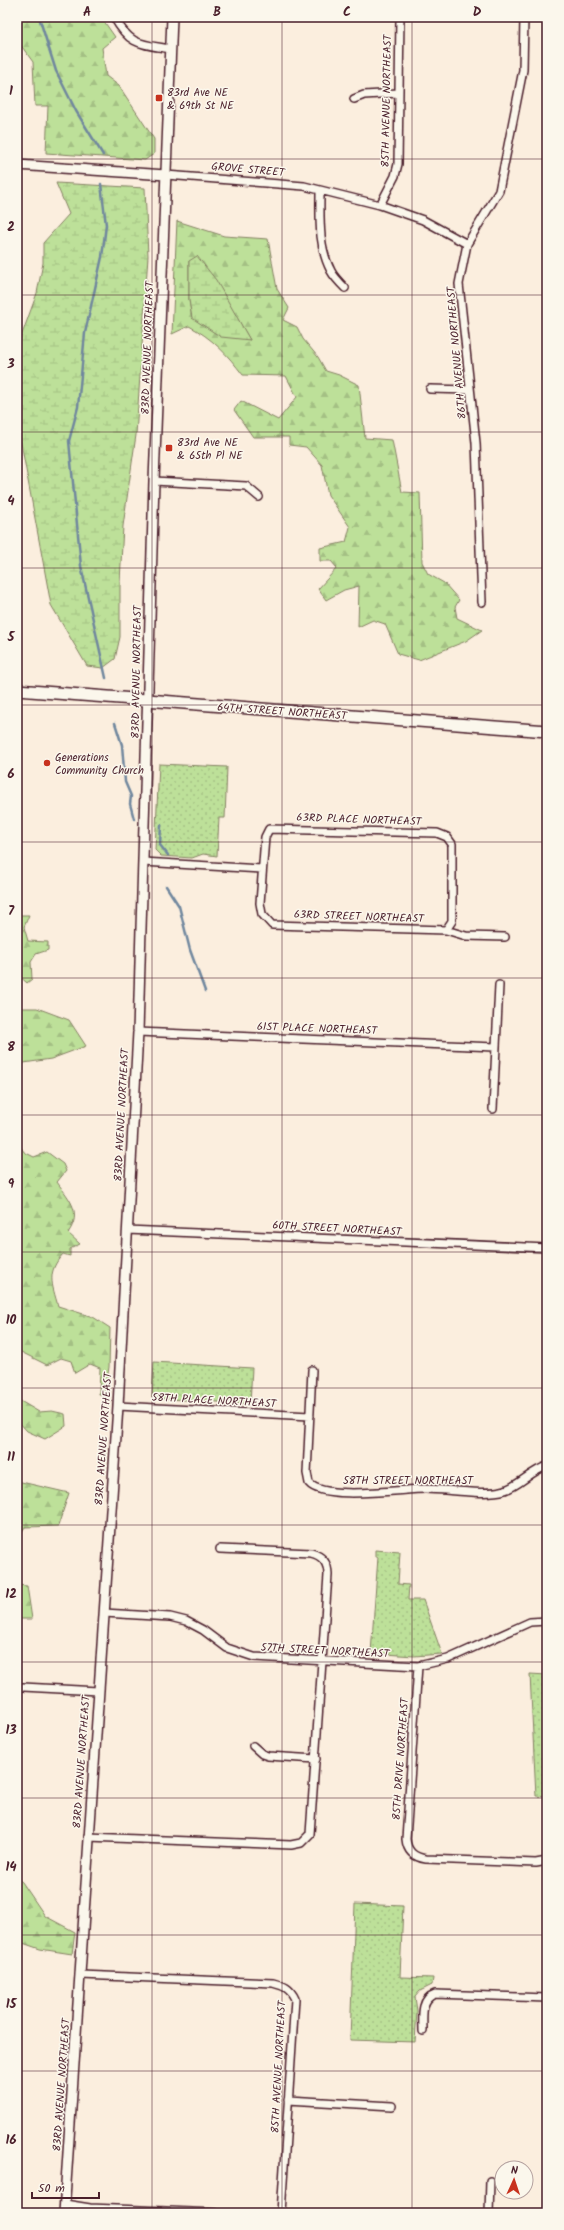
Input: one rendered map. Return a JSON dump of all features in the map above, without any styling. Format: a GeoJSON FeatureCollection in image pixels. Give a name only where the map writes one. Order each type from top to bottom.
{"type":"FeatureCollection","features":[{"type":"Feature","properties":{"kind":"main road","name":"64TH STREET NORTHEAST"},"geometry":{"type":"LineString","coordinates":[[17,690],[547,731]]}},
{"type":"Feature","properties":{"kind":"street"},"geometry":{"type":"LineString","coordinates":[[114,17],[121,29],[133,42],[171,49]]}},
{"type":"Feature","properties":{"kind":"street","name":"83RD AVENUE NORTHEAST"},"geometry":{"type":"LineString","coordinates":[[65,2208],[81,1975],[88,1837],[118,1406],[138,1032],[154,481],[172,17]]}},
{"type":"Feature","properties":{"kind":"street","name":"85TH AVENUE NORTHEAST"},"geometry":{"type":"LineString","coordinates":[[380,205],[395,176],[398,164],[400,17]]}},
{"type":"Feature","properties":{"kind":"street","name":"86TH AVENUE NORTHEAST"},"geometry":{"type":"LineString","coordinates":[[482,602],[476,443],[459,284],[467,244],[499,191],[524,70],[524,17]]}},
{"type":"Feature","properties":{"kind":"street"},"geometry":{"type":"LineString","coordinates":[[354,100],[364,95],[398,93]]}},
{"type":"Feature","properties":{"kind":"street","name":"GROVE STREET"},"geometry":{"type":"LineString","coordinates":[[17,165],[166,174],[272,182],[304,186],[380,205],[423,220],[467,244]]}},
{"type":"Feature","properties":{"kind":"street"},"geometry":{"type":"LineString","coordinates":[[320,191],[320,229],[326,258],[331,271],[345,288]]}},
{"type":"Feature","properties":{"kind":"street"},"geometry":{"type":"LineString","coordinates":[[430,389],[470,390]]}},
{"type":"Feature","properties":{"kind":"street"},"geometry":{"type":"LineString","coordinates":[[154,481],[246,486],[259,497]]}},
{"type":"Feature","properties":{"kind":"street","name":"63RD PLACE NORTHEAST"},"geometry":{"type":"LineString","coordinates":[[262,869],[265,837],[269,829],[437,833],[447,837],[452,844],[452,922],[446,930]]}},
{"type":"Feature","properties":{"kind":"street"},"geometry":{"type":"LineString","coordinates":[[143,862],[262,869]]}},
{"type":"Feature","properties":{"kind":"street","name":"63RD STREET NORTHEAST"},"geometry":{"type":"LineString","coordinates":[[262,869],[260,903],[262,914],[272,925],[446,930]]}},
{"type":"Feature","properties":{"kind":"street"},"geometry":{"type":"LineString","coordinates":[[446,930],[466,936],[505,937]]}},
{"type":"Feature","properties":{"kind":"street"},"geometry":{"type":"LineString","coordinates":[[493,1109],[499,985]]}},
{"type":"Feature","properties":{"kind":"street","name":"61ST PLACE NORTHEAST"},"geometry":{"type":"LineString","coordinates":[[138,1032],[495,1047]]}},
{"type":"Feature","properties":{"kind":"street","name":"60TH STREET NORTHEAST"},"geometry":{"type":"LineString","coordinates":[[127,1230],[547,1248]]}},
{"type":"Feature","properties":{"kind":"street"},"geometry":{"type":"LineString","coordinates":[[310,1416],[312,1370]]}},
{"type":"Feature","properties":{"kind":"street","name":"58TH PLACE NORTHEAST"},"geometry":{"type":"LineString","coordinates":[[118,1406],[310,1416]]}},
{"type":"Feature","properties":{"kind":"street","name":"58TH STREET NORTHEAST"},"geometry":{"type":"LineString","coordinates":[[310,1416],[307,1473],[312,1487],[323,1491],[378,1493],[425,1489],[496,1491],[510,1488],[547,1466]]}},
{"type":"Feature","properties":{"kind":"street"},"geometry":{"type":"LineString","coordinates":[[88,1837],[297,1845],[308,1837],[312,1827],[328,1575],[324,1560],[311,1553],[220,1549]]}},
{"type":"Feature","properties":{"kind":"street","name":"57TH STREET NORTHEAST"},"geometry":{"type":"LineString","coordinates":[[104,1613],[170,1617],[186,1621],[199,1627],[227,1648],[244,1655],[418,1666],[448,1659],[530,1622],[547,1621]]}},
{"type":"Feature","properties":{"kind":"street","name":"85TH DRIVE NORTHEAST"},"geometry":{"type":"LineString","coordinates":[[418,1666],[406,1839],[411,1853],[426,1859],[536,1863],[547,1861]]}},
{"type":"Feature","properties":{"kind":"street"},"geometry":{"type":"LineString","coordinates":[[23,1687],[98,1691]]}},
{"type":"Feature","properties":{"kind":"street"},"geometry":{"type":"LineString","coordinates":[[253,1746],[262,1754],[268,1756],[316,1759]]}},
{"type":"Feature","properties":{"kind":"street","name":"85TH AVENUE NORTHEAST"},"geometry":{"type":"LineString","coordinates":[[81,1975],[273,1983],[285,1987],[292,1992],[295,1999],[281,2213]]}},
{"type":"Feature","properties":{"kind":"street"},"geometry":{"type":"LineString","coordinates":[[423,2030],[424,2002],[428,1996],[435,1994],[547,1998]]}},
{"type":"Feature","properties":{"kind":"street"},"geometry":{"type":"LineString","coordinates":[[288,2100],[392,2106]]}},
{"type":"Feature","properties":{"kind":"street"},"geometry":{"type":"LineString","coordinates":[[489,2213],[490,2181]]}},
{"type":"Feature","properties":{"kind":"street"},"geometry":{"type":"LineString","coordinates":[[65,2208],[217,2213]]}},
{"type":"Feature","properties":{"kind":"green space"},"geometry":{"type":"Polygon","coordinates":[[[17,17],[101,17],[115,37],[102,48],[106,76],[119,86],[154,139],[154,154],[145,160],[46,153],[48,106],[35,106],[33,62],[17,40],[17,17]]]}},
{"type":"Feature","properties":{"kind":"green space"},"geometry":{"type":"Polygon","coordinates":[[[56,183],[145,188],[148,256],[136,435],[123,526],[120,582],[120,637],[115,659],[103,668],[87,666],[51,605],[17,421],[17,348],[37,293],[43,263],[43,243],[69,214],[56,183]]]}},
{"type":"Feature","properties":{"kind":"green space"},"geometry":{"type":"Polygon","coordinates":[[[177,221],[224,236],[268,239],[277,289],[289,308],[283,320],[297,327],[303,339],[318,357],[326,371],[339,375],[359,385],[365,438],[392,440],[402,492],[420,493],[422,562],[428,574],[444,583],[459,600],[455,607],[457,618],[482,630],[466,641],[419,660],[398,654],[385,624],[373,620],[358,627],[359,586],[344,590],[326,600],[318,589],[337,568],[331,561],[320,561],[320,548],[346,542],[350,527],[328,495],[322,465],[306,447],[289,445],[289,437],[253,437],[234,410],[241,401],[278,420],[297,397],[286,376],[243,375],[219,347],[189,326],[172,334],[177,221]],[[189,261],[189,300],[192,318],[250,340],[233,311],[189,261]]]}},
{"type":"Feature","properties":{"kind":"green space"},"geometry":{"type":"Polygon","coordinates":[[[197,256],[216,280],[250,340],[221,337],[192,318],[189,300],[189,261],[197,256]]]}},
{"type":"Feature","properties":{"kind":"green space"},"geometry":{"type":"Polygon","coordinates":[[[159,764],[227,767],[225,818],[219,818],[217,856],[203,854],[192,858],[161,856],[155,850],[159,764]]]}},
{"type":"Feature","properties":{"kind":"green space"},"geometry":{"type":"Polygon","coordinates":[[[17,915],[29,915],[24,927],[28,941],[48,942],[48,950],[36,954],[31,962],[32,979],[27,983],[17,974],[17,915]]]}},
{"type":"Feature","properties":{"kind":"green space"},"geometry":{"type":"Polygon","coordinates":[[[17,1005],[20,1008],[37,1008],[69,1020],[86,1046],[51,1059],[17,1064],[17,1005]]]}},
{"type":"Feature","properties":{"kind":"green space"},"geometry":{"type":"Polygon","coordinates":[[[17,1141],[24,1152],[34,1157],[47,1152],[63,1164],[66,1171],[57,1182],[73,1206],[74,1219],[68,1233],[80,1244],[70,1249],[70,1256],[63,1254],[58,1261],[52,1273],[52,1285],[58,1306],[93,1317],[110,1328],[109,1367],[105,1394],[99,1394],[100,1368],[90,1364],[75,1373],[71,1361],[61,1358],[47,1365],[21,1352],[17,1353],[17,1141]]]}},
{"type":"Feature","properties":{"kind":"green space"},"geometry":{"type":"Polygon","coordinates":[[[154,1362],[252,1368],[250,1404],[152,1398],[154,1362]]]}},
{"type":"Feature","properties":{"kind":"green space"},"geometry":{"type":"Polygon","coordinates":[[[17,1399],[39,1412],[52,1411],[65,1414],[66,1426],[45,1439],[27,1431],[17,1420],[17,1399]]]}},
{"type":"Feature","properties":{"kind":"green space"},"geometry":{"type":"Polygon","coordinates":[[[17,1481],[69,1493],[58,1526],[25,1527],[17,1539],[17,1481]]]}},
{"type":"Feature","properties":{"kind":"green space"},"geometry":{"type":"Polygon","coordinates":[[[375,1550],[400,1552],[398,1584],[409,1585],[408,1600],[423,1600],[442,1654],[414,1656],[371,1653],[378,1557],[375,1557],[375,1550]]]}},
{"type":"Feature","properties":{"kind":"green space"},"geometry":{"type":"Polygon","coordinates":[[[17,1585],[27,1586],[32,1619],[17,1619],[17,1585]]]}},
{"type":"Feature","properties":{"kind":"green space"},"geometry":{"type":"Polygon","coordinates":[[[530,1674],[547,1675],[547,1797],[536,1796],[530,1674]]]}},
{"type":"Feature","properties":{"kind":"green space"},"geometry":{"type":"Polygon","coordinates":[[[17,1878],[22,1882],[45,1916],[75,1932],[72,1954],[40,1949],[17,1941],[17,1878]]]}},
{"type":"Feature","properties":{"kind":"green space"},"geometry":{"type":"Polygon","coordinates":[[[355,1904],[403,1906],[400,1977],[433,1978],[432,1985],[420,1991],[415,1997],[417,2011],[415,2042],[350,2040],[355,1904]]]}},
{"type":"Feature","properties":{"kind":"waterway"},"geometry":{"type":"LineString","coordinates":[[39,17],[56,71],[76,111],[103,155]]}},
{"type":"Feature","properties":{"kind":"waterway"},"geometry":{"type":"LineString","coordinates":[[101,184],[106,225],[102,257],[85,333],[78,407],[69,441],[81,566],[106,678]]}},
{"type":"Feature","properties":{"kind":"waterway"},"geometry":{"type":"LineString","coordinates":[[115,723],[122,745],[125,782],[131,796],[130,804],[134,819]]}},
{"type":"Feature","properties":{"kind":"waterway"},"geometry":{"type":"LineString","coordinates":[[161,825],[160,845],[168,855]]}},
{"type":"Feature","properties":{"kind":"waterway"},"geometry":{"type":"LineString","coordinates":[[166,886],[179,906],[190,950],[205,991]]}},
{"type":"Feature","properties":{"kind":"place","name":"83rd Ave NE & 69th St NE"},"geometry":{"type":"Point","coordinates":[159,98]}},
{"type":"Feature","properties":{"kind":"place","name":"83rd Ave NE & 65th Pl NE"},"geometry":{"type":"Point","coordinates":[169,448]}},
{"type":"Feature","properties":{"kind":"place","name":"Generations Community Church"},"geometry":{"type":"Point","coordinates":[47,763]}}]}
